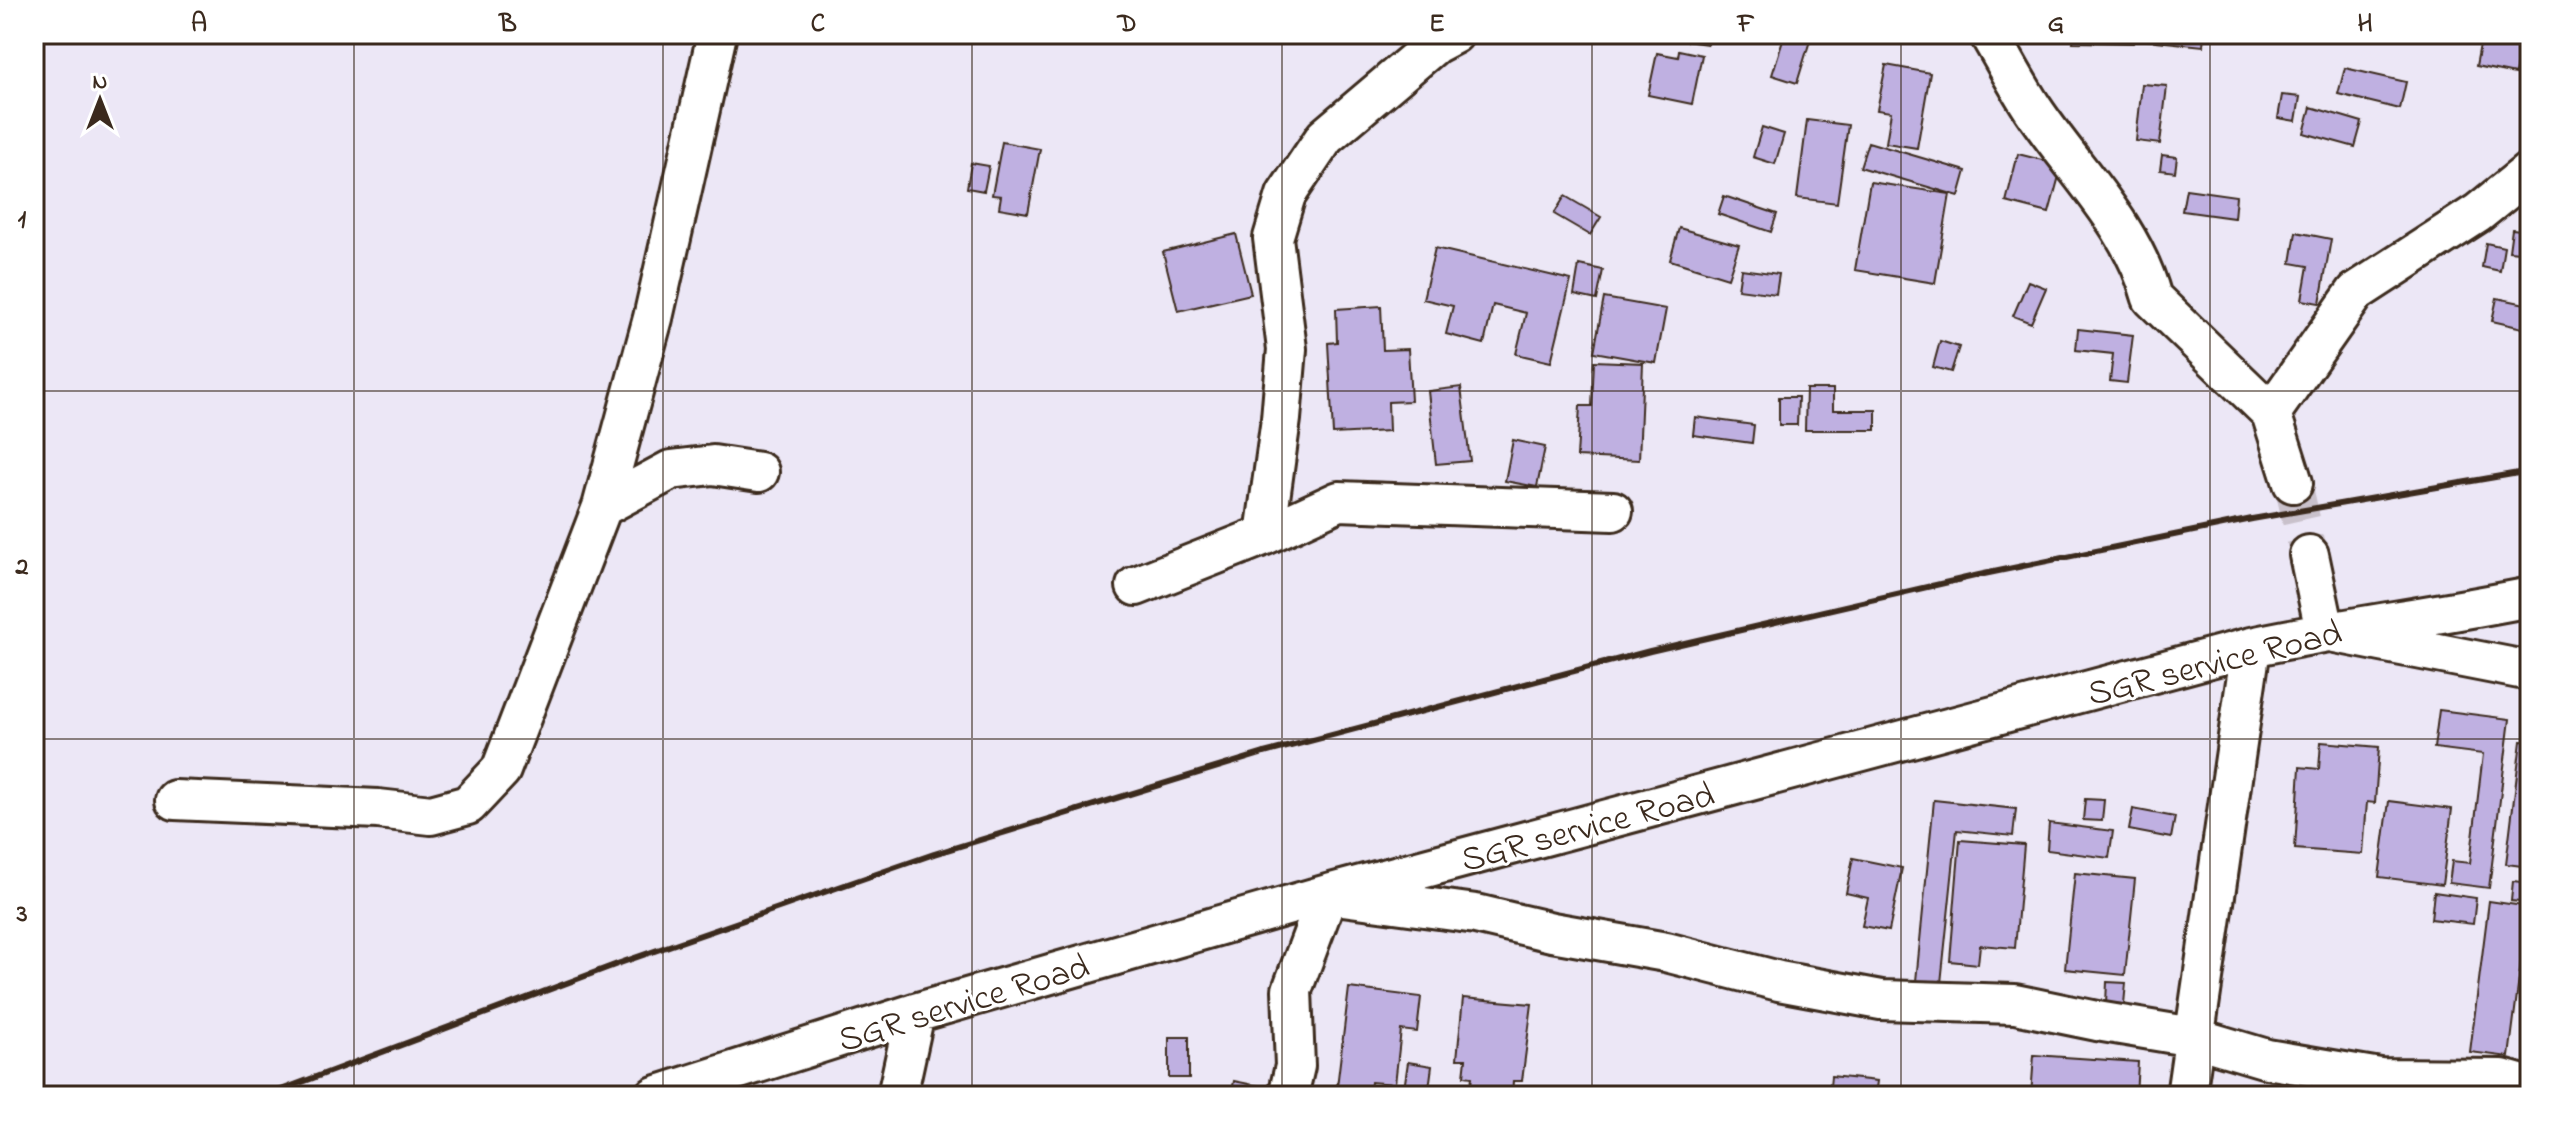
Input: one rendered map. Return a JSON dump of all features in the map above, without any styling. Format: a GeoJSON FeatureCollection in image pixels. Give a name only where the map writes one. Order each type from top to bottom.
{"type":"FeatureCollection","features":[{"type":"Feature","properties":{"kind":"street"},"geometry":{"type":"LineString","coordinates":[[175,800],[378,809],[431,815],[468,805],[501,770],[602,507],[653,318],[717,34]]}},
{"type":"Feature","properties":{"kind":"street"},"geometry":{"type":"LineString","coordinates":[[1265,535],[1287,349],[1273,238],[1286,195],[1325,137],[1435,44],[1454,34]]}},
{"type":"Feature","properties":{"kind":"street"},"geometry":{"type":"LineString","coordinates":[[1989,34],[2033,109],[2125,234],[2146,276],[2152,298],[2271,413],[2293,483]]}},
{"type":"Feature","properties":{"kind":"street"},"geometry":{"type":"LineString","coordinates":[[2271,413],[2356,292],[2478,213],[2530,171]]}},
{"type":"Feature","properties":{"kind":"street"},"geometry":{"type":"LineString","coordinates":[[602,507],[671,470],[713,465],[759,472]]}},
{"type":"Feature","properties":{"kind":"street"},"geometry":{"type":"LineString","coordinates":[[1136,586],[1265,535],[1339,501],[1613,511]]}},
{"type":"Feature","properties":{"kind":"street"},"geometry":{"type":"LineString","coordinates":[[2309,555],[2325,631],[2530,671]]}},
{"type":"Feature","properties":{"kind":"street","name":"SGR service Road"},"geometry":{"type":"LineString","coordinates":[[655,1096],[915,1013],[1328,894],[2251,647],[2325,631],[2447,614],[2530,597]]}},
{"type":"Feature","properties":{"kind":"street"},"geometry":{"type":"LineString","coordinates":[[2186,1096],[2251,647]]}},
{"type":"Feature","properties":{"kind":"street"},"geometry":{"type":"LineString","coordinates":[[1288,1096],[1295,1066],[1292,990],[1328,894],[1476,914],[1552,932],[1666,952],[1779,981],[1881,1000],[2015,1004],[2193,1037],[2267,1059],[2380,1078],[2502,1079],[2530,1087]]}},
{"type":"Feature","properties":{"kind":"street"},"geometry":{"type":"LineString","coordinates":[[897,1096],[915,1013]]}},
{"type":"Feature","properties":{"kind":"building"},"geometry":{"type":"Polygon","coordinates":[[[1679,34],[1709,34],[1708,44],[1678,40],[1679,34]]]}},
{"type":"Feature","properties":{"kind":"building"},"geometry":{"type":"Polygon","coordinates":[[[1785,34],[1812,34],[1797,83],[1772,75],[1785,34]]]}},
{"type":"Feature","properties":{"kind":"building"},"geometry":{"type":"Polygon","coordinates":[[[2074,34],[2134,34],[2133,43],[2073,42],[2074,34]]]}},
{"type":"Feature","properties":{"kind":"building"},"geometry":{"type":"Polygon","coordinates":[[[2147,34],[2204,34],[2203,46],[2147,40],[2147,34]]]}},
{"type":"Feature","properties":{"kind":"building"},"geometry":{"type":"Polygon","coordinates":[[[2482,34],[2523,34],[2515,74],[2476,66],[2482,34]]]}},
{"type":"Feature","properties":{"kind":"building"},"geometry":{"type":"Polygon","coordinates":[[[1679,50],[1702,55],[1692,104],[1648,95],[1657,53],[1678,57],[1679,50]]]}},
{"type":"Feature","properties":{"kind":"building"},"geometry":{"type":"Polygon","coordinates":[[[1886,65],[1930,73],[1917,148],[1886,143],[1891,112],[1877,110],[1886,65]]]}},
{"type":"Feature","properties":{"kind":"building"},"geometry":{"type":"Polygon","coordinates":[[[2345,68],[2406,82],[2400,109],[2338,94],[2345,68]]]}},
{"type":"Feature","properties":{"kind":"building"},"geometry":{"type":"Polygon","coordinates":[[[2142,84],[2167,86],[2160,144],[2136,141],[2142,84]]]}},
{"type":"Feature","properties":{"kind":"building"},"geometry":{"type":"Polygon","coordinates":[[[2282,95],[2300,97],[2296,121],[2278,118],[2282,95]]]}},
{"type":"Feature","properties":{"kind":"building"},"geometry":{"type":"Polygon","coordinates":[[[2311,107],[2362,122],[2355,147],[2304,133],[2311,107]]]}},
{"type":"Feature","properties":{"kind":"building"},"geometry":{"type":"Polygon","coordinates":[[[1807,120],[1848,125],[1837,203],[1797,198],[1807,120]]]}},
{"type":"Feature","properties":{"kind":"building"},"geometry":{"type":"Polygon","coordinates":[[[1762,127],[1784,134],[1775,164],[1753,157],[1762,127]]]}},
{"type":"Feature","properties":{"kind":"building"},"geometry":{"type":"Polygon","coordinates":[[[1002,142],[1040,149],[1028,213],[999,208],[1001,196],[992,195],[1002,142]]]}},
{"type":"Feature","properties":{"kind":"building"},"geometry":{"type":"Polygon","coordinates":[[[1868,142],[1966,171],[1959,196],[1860,167],[1868,142]]]}},
{"type":"Feature","properties":{"kind":"building"},"geometry":{"type":"Polygon","coordinates":[[[2018,154],[2062,165],[2049,213],[2006,202],[2018,154]]]}},
{"type":"Feature","properties":{"kind":"building"},"geometry":{"type":"Polygon","coordinates":[[[2162,155],[2177,157],[2175,172],[2160,170],[2162,155]]]}},
{"type":"Feature","properties":{"kind":"building"},"geometry":{"type":"Polygon","coordinates":[[[971,163],[989,166],[984,191],[967,188],[971,163]]]}},
{"type":"Feature","properties":{"kind":"building"},"geometry":{"type":"Polygon","coordinates":[[[1870,182],[1950,194],[1935,283],[1855,270],[1870,182]]]}},
{"type":"Feature","properties":{"kind":"building"},"geometry":{"type":"Polygon","coordinates":[[[2186,189],[2236,196],[2234,218],[2182,211],[2186,189]]]}},
{"type":"Feature","properties":{"kind":"building"},"geometry":{"type":"Polygon","coordinates":[[[1565,196],[1601,217],[1590,235],[1554,214],[1565,196]]]}},
{"type":"Feature","properties":{"kind":"building"},"geometry":{"type":"Polygon","coordinates":[[[1724,196],[1777,214],[1771,232],[1718,214],[1724,196]]]}},
{"type":"Feature","properties":{"kind":"building"},"geometry":{"type":"Polygon","coordinates":[[[1679,228],[1739,245],[1728,278],[1670,260],[1679,228]]]}},
{"type":"Feature","properties":{"kind":"building"},"geometry":{"type":"Polygon","coordinates":[[[2512,229],[2530,231],[2530,253],[2509,251],[2512,229]]]}},
{"type":"Feature","properties":{"kind":"building"},"geometry":{"type":"Polygon","coordinates":[[[2296,232],[2331,239],[2320,303],[2302,300],[2308,266],[2291,263],[2296,232]]]}},
{"type":"Feature","properties":{"kind":"building"},"geometry":{"type":"Polygon","coordinates":[[[1236,234],[1251,294],[1178,311],[1163,252],[1236,234]]]}},
{"type":"Feature","properties":{"kind":"building"},"geometry":{"type":"Polygon","coordinates":[[[2486,243],[2504,247],[2500,271],[2482,267],[2486,243]]]}},
{"type":"Feature","properties":{"kind":"building"},"geometry":{"type":"Polygon","coordinates":[[[1435,248],[1571,280],[1551,362],[1516,354],[1526,313],[1493,305],[1484,344],[1446,334],[1453,306],[1423,299],[1435,248]]]}},
{"type":"Feature","properties":{"kind":"building"},"geometry":{"type":"Polygon","coordinates":[[[1579,265],[1603,270],[1597,300],[1574,295],[1579,265]]]}},
{"type":"Feature","properties":{"kind":"building"},"geometry":{"type":"Polygon","coordinates":[[[1741,269],[1779,274],[1776,294],[1738,289],[1741,269]]]}},
{"type":"Feature","properties":{"kind":"building"},"geometry":{"type":"Polygon","coordinates":[[[2028,281],[2046,288],[2031,323],[2013,316],[2028,281]]]}},
{"type":"Feature","properties":{"kind":"building"},"geometry":{"type":"Polygon","coordinates":[[[1604,298],[1666,309],[1656,363],[1594,352],[1604,298]]]}},
{"type":"Feature","properties":{"kind":"building"},"geometry":{"type":"Polygon","coordinates":[[[2497,298],[2530,305],[2527,329],[2492,321],[2497,298]]]}},
{"type":"Feature","properties":{"kind":"building"},"geometry":{"type":"Polygon","coordinates":[[[1381,306],[1383,350],[1408,349],[1411,401],[1388,402],[1389,431],[1333,434],[1328,343],[1337,342],[1336,309],[1381,306]]]}},
{"type":"Feature","properties":{"kind":"building"},"geometry":{"type":"Polygon","coordinates":[[[2078,329],[2133,335],[2127,383],[2110,381],[2113,354],[2076,350],[2078,329]]]}},
{"type":"Feature","properties":{"kind":"building"},"geometry":{"type":"Polygon","coordinates":[[[1940,341],[1959,347],[1951,372],[1933,367],[1940,341]]]}},
{"type":"Feature","properties":{"kind":"building"},"geometry":{"type":"Polygon","coordinates":[[[1594,361],[1643,363],[1639,460],[1577,457],[1580,406],[1592,406],[1594,361]]]}},
{"type":"Feature","properties":{"kind":"building"},"geometry":{"type":"Polygon","coordinates":[[[1461,387],[1470,461],[1436,464],[1428,391],[1461,387]]]}},
{"type":"Feature","properties":{"kind":"building"},"geometry":{"type":"Polygon","coordinates":[[[1806,389],[1833,389],[1833,410],[1876,410],[1876,430],[1805,430],[1806,389]]]}},
{"type":"Feature","properties":{"kind":"building"},"geometry":{"type":"Polygon","coordinates":[[[1779,397],[1798,397],[1797,425],[1779,425],[1779,397]]]}},
{"type":"Feature","properties":{"kind":"building"},"geometry":{"type":"Polygon","coordinates":[[[1695,417],[1754,425],[1752,443],[1693,435],[1695,417]]]}},
{"type":"Feature","properties":{"kind":"building"},"geometry":{"type":"Polygon","coordinates":[[[1513,440],[1545,447],[1537,487],[1505,481],[1513,440]]]}},
{"type":"Feature","properties":{"kind":"building"},"geometry":{"type":"Polygon","coordinates":[[[2439,710],[2510,719],[2489,888],[2449,883],[2452,861],[2470,863],[2483,754],[2434,748],[2439,710]]]}},
{"type":"Feature","properties":{"kind":"building"},"geometry":{"type":"Polygon","coordinates":[[[2521,741],[2530,742],[2530,867],[2506,864],[2521,741]]]}},
{"type":"Feature","properties":{"kind":"building"},"geometry":{"type":"Polygon","coordinates":[[[2321,742],[2379,747],[2375,803],[2367,802],[2363,854],[2295,849],[2300,767],[2319,769],[2321,742]]]}},
{"type":"Feature","properties":{"kind":"building"},"geometry":{"type":"Polygon","coordinates":[[[2085,799],[2104,800],[2102,821],[2083,820],[2085,799]]]}},
{"type":"Feature","properties":{"kind":"building"},"geometry":{"type":"Polygon","coordinates":[[[1934,800],[2016,809],[2013,836],[1957,830],[1941,983],[1916,981],[1934,800]]]}},
{"type":"Feature","properties":{"kind":"building"},"geometry":{"type":"Polygon","coordinates":[[[2389,801],[2452,809],[2442,885],[2379,877],[2389,801]]]}},
{"type":"Feature","properties":{"kind":"building"},"geometry":{"type":"Polygon","coordinates":[[[2133,809],[2175,817],[2171,838],[2129,830],[2133,809]]]}},
{"type":"Feature","properties":{"kind":"building"},"geometry":{"type":"Polygon","coordinates":[[[2049,823],[2113,831],[2109,858],[2047,850],[2049,823]]]}},
{"type":"Feature","properties":{"kind":"building"},"geometry":{"type":"Polygon","coordinates":[[[34,837],[42,837],[37,945],[34,944],[34,837]]]}},
{"type":"Feature","properties":{"kind":"building"},"geometry":{"type":"Polygon","coordinates":[[[1960,840],[2024,845],[2015,948],[1980,945],[1978,964],[1950,961],[1960,840]]]}},
{"type":"Feature","properties":{"kind":"building"},"geometry":{"type":"Polygon","coordinates":[[[1853,858],[1902,868],[1889,931],[1862,926],[1868,898],[1846,893],[1853,858]]]}},
{"type":"Feature","properties":{"kind":"building"},"geometry":{"type":"Polygon","coordinates":[[[2075,873],[2135,879],[2125,975],[2065,969],[2075,873]]]}},
{"type":"Feature","properties":{"kind":"building"},"geometry":{"type":"Polygon","coordinates":[[[2513,881],[2530,883],[2530,903],[2511,901],[2513,881]]]}},
{"type":"Feature","properties":{"kind":"building"},"geometry":{"type":"Polygon","coordinates":[[[2434,892],[2476,898],[2473,924],[2431,919],[2434,892]]]}},
{"type":"Feature","properties":{"kind":"building"},"geometry":{"type":"Polygon","coordinates":[[[2489,901],[2530,907],[2530,940],[2524,939],[2509,1057],[2470,1052],[2489,901]]]}},
{"type":"Feature","properties":{"kind":"building"},"geometry":{"type":"Polygon","coordinates":[[[2107,982],[2126,983],[2124,1004],[2106,1003],[2107,982]]]}},
{"type":"Feature","properties":{"kind":"building"},"geometry":{"type":"Polygon","coordinates":[[[1349,988],[1421,997],[1417,1032],[1401,1030],[1395,1084],[1371,1082],[1370,1091],[1337,1087],[1349,988]]]}},
{"type":"Feature","properties":{"kind":"building"},"geometry":{"type":"Polygon","coordinates":[[[1463,998],[1532,1004],[1522,1081],[1513,1081],[1512,1096],[1470,1092],[1472,1077],[1464,1076],[1466,1059],[1457,1059],[1463,998]]]}},
{"type":"Feature","properties":{"kind":"building"},"geometry":{"type":"Polygon","coordinates":[[[1169,1037],[1189,1037],[1189,1078],[1169,1078],[1169,1037]]]}},
{"type":"Feature","properties":{"kind":"building"},"geometry":{"type":"Polygon","coordinates":[[[2034,1055],[2138,1062],[2136,1096],[2031,1096],[2034,1055]]]}},
{"type":"Feature","properties":{"kind":"building"},"geometry":{"type":"Polygon","coordinates":[[[1408,1062],[1432,1066],[1428,1096],[1403,1096],[1408,1062]]]}},
{"type":"Feature","properties":{"kind":"building"},"geometry":{"type":"Polygon","coordinates":[[[1831,1076],[1877,1081],[1875,1096],[1829,1096],[1831,1076]]]}},
{"type":"Feature","properties":{"kind":"building"},"geometry":{"type":"Polygon","coordinates":[[[1234,1081],[1274,1089],[1273,1096],[1231,1096],[1234,1081]]]}},
{"type":"Feature","properties":{"kind":"tunnel"},"geometry":{"type":"LineString","coordinates":[[2293,483],[2309,555]]}},
{"type":"Feature","properties":{"kind":"railway"},"geometry":{"type":"LineString","coordinates":[[265,1096],[620,963],[934,854],[1264,753],[1650,651],[1979,575],[2252,519],[2530,471]]}}]}
